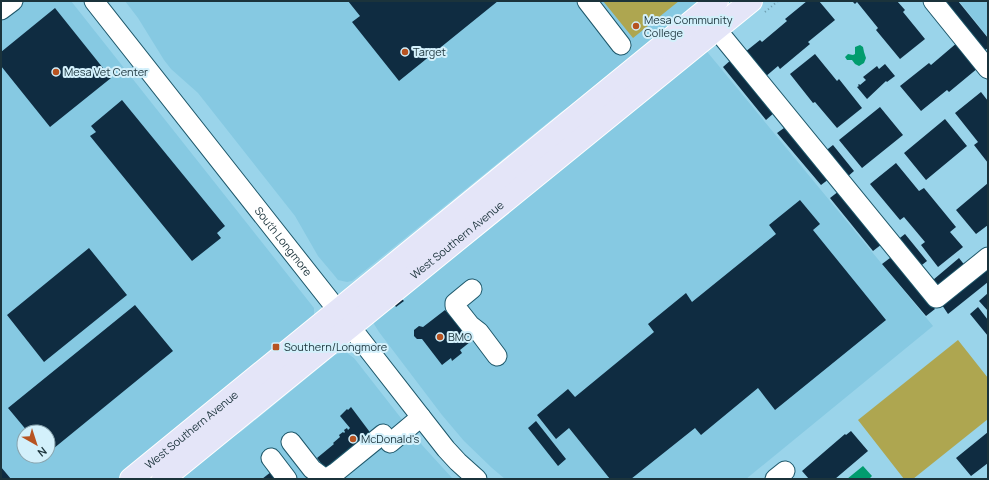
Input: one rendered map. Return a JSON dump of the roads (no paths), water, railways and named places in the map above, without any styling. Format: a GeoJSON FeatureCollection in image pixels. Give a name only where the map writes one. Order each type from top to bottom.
{"type":"FeatureCollection","features":[{"type":"Feature","properties":{"kind":"main road","name":"West Southern Avenue"},"geometry":{"type":"LineString","coordinates":[[163,479],[344,318],[612,85],[717,1]]}},
{"type":"Feature","properties":{"kind":"main road","name":"West Southern Avenue"},"geometry":{"type":"LineString","coordinates":[[131,479],[344,318],[520,188],[751,1]]}},
{"type":"Feature","properties":{"kind":"main road"},"geometry":{"type":"LineString","coordinates":[[520,188],[526,172],[608,106],[614,93],[612,85]]}},
{"type":"Feature","properties":{"kind":"street"},"geometry":{"type":"LineString","coordinates":[[1,10],[13,1]]}},
{"type":"Feature","properties":{"kind":"street","name":"South Longmore"},"geometry":{"type":"LineString","coordinates":[[94,1],[446,449],[477,479]]}},
{"type":"Feature","properties":{"kind":"street"},"geometry":{"type":"LineString","coordinates":[[587,1],[621,44]]}},
{"type":"Feature","properties":{"kind":"street"},"geometry":{"type":"LineString","coordinates":[[933,1],[988,68]]}},
{"type":"Feature","properties":{"kind":"street"},"geometry":{"type":"LineString","coordinates":[[717,30],[934,297],[937,298],[988,257]]}},
{"type":"Feature","properties":{"kind":"street"},"geometry":{"type":"LineString","coordinates":[[462,297],[455,306],[497,356]]}},
{"type":"Feature","properties":{"kind":"street"},"geometry":{"type":"LineString","coordinates":[[291,442],[312,469],[324,478],[329,477],[421,417]]}},
{"type":"Feature","properties":{"kind":"street"},"geometry":{"type":"LineString","coordinates":[[271,458],[287,479]]}},
{"type":"Feature","properties":{"kind":"street"},"geometry":{"type":"LineString","coordinates":[[775,479],[785,471],[784,479]]}},
{"type":"Feature","properties":{"kind":"place","name":"Mesa Community College"},"geometry":{"type":"Point","coordinates":[636,26]}},
{"type":"Feature","properties":{"kind":"place","name":"Target"},"geometry":{"type":"Point","coordinates":[405,52]}},
{"type":"Feature","properties":{"kind":"place","name":"Mesa Vet Center"},"geometry":{"type":"Point","coordinates":[56,72]}},
{"type":"Feature","properties":{"kind":"place","name":"BMO"},"geometry":{"type":"Point","coordinates":[440,337]}},
{"type":"Feature","properties":{"kind":"place","name":"Southern/Longmore"},"geometry":{"type":"Point","coordinates":[276,347]}},
{"type":"Feature","properties":{"kind":"place","name":"McDonald's"},"geometry":{"type":"Point","coordinates":[353,439]}}]}
